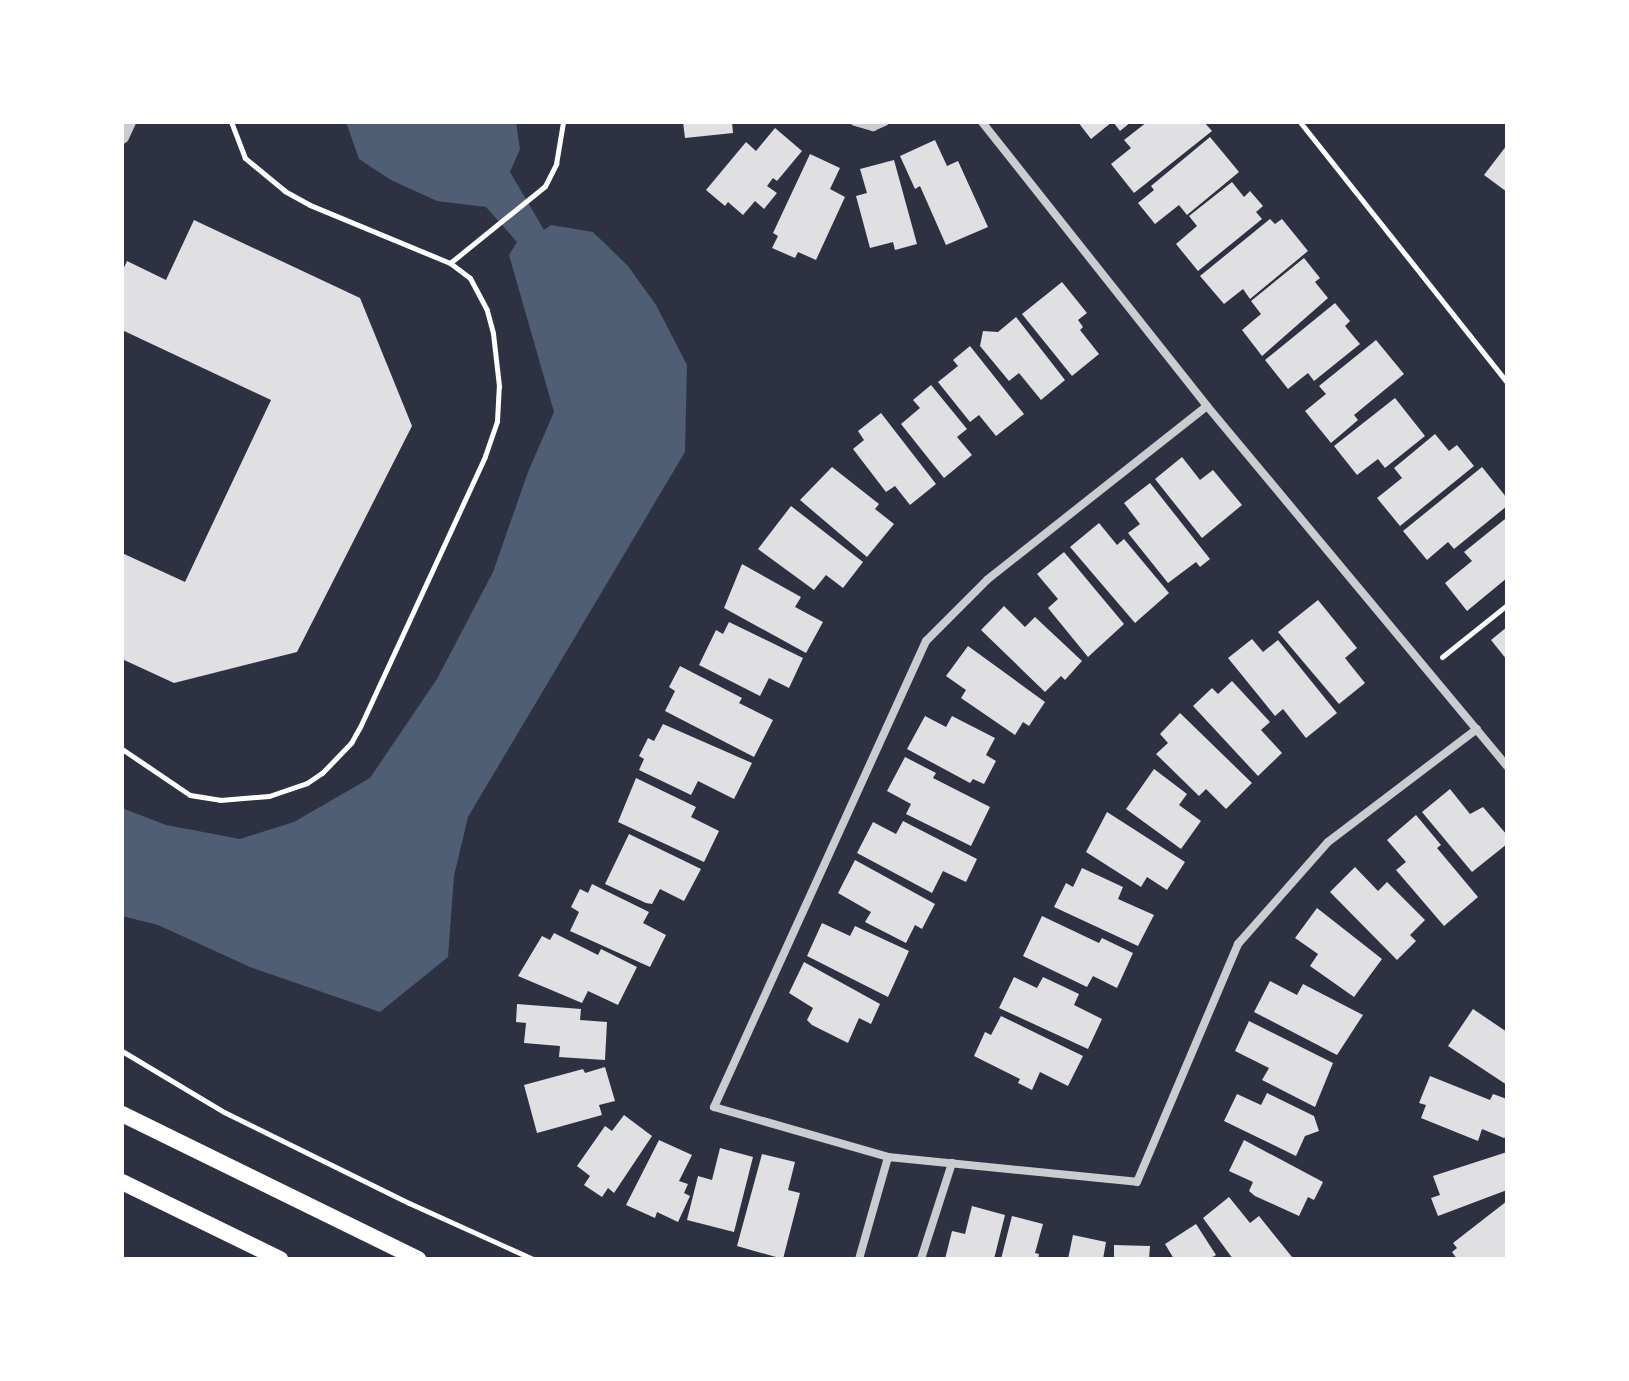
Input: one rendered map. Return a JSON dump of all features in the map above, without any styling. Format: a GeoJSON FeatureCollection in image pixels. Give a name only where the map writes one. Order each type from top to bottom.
{"type":"FeatureCollection","features":[{"type":"Feature","properties":{"kind":"main road"},"geometry":{"type":"LineString","coordinates":[[122,1114],[418,1259]]}},
{"type":"Feature","properties":{"kind":"main road"},"geometry":{"type":"LineString","coordinates":[[122,1182],[280,1259]]}},
{"type":"Feature","properties":{"kind":"street"},"geometry":{"type":"LineString","coordinates":[[122,137],[129,122]]}},
{"type":"Feature","properties":{"kind":"street"},"geometry":{"type":"LineString","coordinates":[[855,122],[873,127],[885,122]]}},
{"type":"Feature","properties":{"kind":"street"},"geometry":{"type":"LineString","coordinates":[[982,122],[1207,406],[1507,766]]}},
{"type":"Feature","properties":{"kind":"street"},"geometry":{"type":"LineString","coordinates":[[1207,406],[987,580],[926,641],[714,1107],[888,1157],[1137,1182],[1238,944],[1328,842],[1477,729]]}},
{"type":"Feature","properties":{"kind":"street"},"geometry":{"type":"LineString","coordinates":[[859,1259],[888,1157]]}},
{"type":"Feature","properties":{"kind":"street"},"geometry":{"type":"LineString","coordinates":[[921,1259],[952,1163]]}},
{"type":"Feature","properties":{"kind":"path"},"geometry":{"type":"LineString","coordinates":[[122,749],[190,795],[220,800],[269,796],[307,783],[351,743],[485,456],[497,421],[498,359],[487,310],[470,278],[450,263],[310,205],[285,191],[245,158],[231,122]]}},
{"type":"Feature","properties":{"kind":"path"},"geometry":{"type":"LineString","coordinates":[[450,263],[545,186],[556,164],[563,122]]}},
{"type":"Feature","properties":{"kind":"path"},"geometry":{"type":"LineString","coordinates":[[1300,122],[1507,382]]}},
{"type":"Feature","properties":{"kind":"path"},"geometry":{"type":"LineString","coordinates":[[1428,669],[1507,605]]}},
{"type":"Feature","properties":{"kind":"path"},"geometry":{"type":"LineString","coordinates":[[122,1051],[238,1119],[409,1203],[533,1259]]}},
{"type":"Feature","properties":{"kind":"water"},"geometry":{"type":"Polygon","coordinates":[[[346,122],[516,122],[520,149],[510,172],[544,230],[551,225],[593,232],[628,266],[656,305],[687,365],[685,452],[468,817],[454,876],[448,957],[380,1012],[250,967],[158,925],[122,916],[122,808],[166,825],[240,839],[294,822],[370,778],[437,679],[493,572],[528,472],[554,412],[509,255],[517,242],[486,207],[437,201],[391,180],[359,159],[346,122]]]}},
{"type":"Feature","properties":{"kind":"building"},"geometry":{"type":"Polygon","coordinates":[[[683,122],[732,122],[733,133],[685,138],[683,122]]]}},
{"type":"Feature","properties":{"kind":"building"},"geometry":{"type":"Polygon","coordinates":[[[1078,122],[1112,122],[1091,139],[1078,122]]]}},
{"type":"Feature","properties":{"kind":"building"},"geometry":{"type":"Polygon","coordinates":[[[1113,122],[1131,122],[1120,131],[1113,122]]]}},
{"type":"Feature","properties":{"kind":"building"},"geometry":{"type":"Polygon","coordinates":[[[1147,122],[1204,122],[1212,131],[1134,193],[1111,164],[1131,148],[1124,140],[1147,122]]]}},
{"type":"Feature","properties":{"kind":"building"},"geometry":{"type":"Polygon","coordinates":[[[775,128],[802,151],[777,181],[773,178],[767,186],[777,193],[764,209],[755,201],[743,215],[728,202],[725,206],[706,190],[746,142],[756,151],[775,128]]]}},
{"type":"Feature","properties":{"kind":"building"},"geometry":{"type":"Polygon","coordinates":[[[1210,137],[1239,172],[1187,215],[1179,205],[1155,224],[1138,203],[1154,190],[1151,186],[1210,137]]]}},
{"type":"Feature","properties":{"kind":"building"},"geometry":{"type":"Polygon","coordinates":[[[935,140],[947,166],[958,161],[988,227],[946,245],[920,186],[915,189],[900,156],[935,140]]]}},
{"type":"Feature","properties":{"kind":"building"},"geometry":{"type":"Polygon","coordinates":[[[1507,145],[1507,192],[1484,175],[1507,145]]]}},
{"type":"Feature","properties":{"kind":"building"},"geometry":{"type":"Polygon","coordinates":[[[810,154],[840,168],[830,189],[845,197],[816,260],[798,252],[795,258],[772,248],[778,236],[773,233],[810,154]]]}},
{"type":"Feature","properties":{"kind":"building"},"geometry":{"type":"Polygon","coordinates":[[[894,160],[917,244],[895,250],[893,242],[870,248],[856,196],[867,193],[860,169],[894,160]]]}},
{"type":"Feature","properties":{"kind":"building"},"geometry":{"type":"Polygon","coordinates":[[[1232,182],[1244,197],[1250,191],[1263,206],[1256,212],[1262,219],[1198,271],[1176,244],[1197,226],[1189,216],[1232,182]]]}},
{"type":"Feature","properties":{"kind":"building"},"geometry":{"type":"Polygon","coordinates":[[[1270,219],[1275,224],[1282,219],[1308,251],[1250,299],[1243,289],[1224,304],[1200,276],[1270,219]]]}},
{"type":"Feature","properties":{"kind":"building"},"geometry":{"type":"Polygon","coordinates":[[[194,220],[360,298],[412,426],[297,652],[174,683],[122,659],[122,553],[185,582],[271,400],[122,330],[122,272],[127,261],[166,280],[194,220]]]}},
{"type":"Feature","properties":{"kind":"building"},"geometry":{"type":"Polygon","coordinates":[[[1304,258],[1320,278],[1315,282],[1328,298],[1262,356],[1242,330],[1261,314],[1251,301],[1304,258]]]}},
{"type":"Feature","properties":{"kind":"building"},"geometry":{"type":"Polygon","coordinates":[[[1062,282],[1087,313],[1078,320],[1083,327],[1080,330],[1099,354],[1072,376],[1022,314],[1062,282]]]}},
{"type":"Feature","properties":{"kind":"building"},"geometry":{"type":"Polygon","coordinates":[[[1335,303],[1350,321],[1345,326],[1360,344],[1314,381],[1308,373],[1288,389],[1265,360],[1335,303]]]}},
{"type":"Feature","properties":{"kind":"building"},"geometry":{"type":"Polygon","coordinates":[[[1016,317],[1065,380],[1041,400],[1019,373],[1009,381],[980,346],[983,331],[998,332],[1016,317]]]}},
{"type":"Feature","properties":{"kind":"building"},"geometry":{"type":"Polygon","coordinates":[[[1376,340],[1404,374],[1354,415],[1358,420],[1331,443],[1305,411],[1326,394],[1319,386],[1376,340]]]}},
{"type":"Feature","properties":{"kind":"building"},"geometry":{"type":"Polygon","coordinates":[[[970,346],[1024,414],[996,436],[979,415],[970,422],[938,382],[958,366],[953,360],[970,346]]]}},
{"type":"Feature","properties":{"kind":"building"},"geometry":{"type":"Polygon","coordinates":[[[931,385],[967,429],[957,437],[972,455],[944,478],[901,424],[920,408],[913,400],[931,385]]]}},
{"type":"Feature","properties":{"kind":"building"},"geometry":{"type":"Polygon","coordinates":[[[1395,398],[1425,436],[1385,468],[1378,459],[1357,475],[1334,446],[1395,398]]]}},
{"type":"Feature","properties":{"kind":"building"},"geometry":{"type":"Polygon","coordinates":[[[881,413],[936,484],[910,505],[895,486],[886,492],[853,449],[864,440],[858,431],[881,413]]]}},
{"type":"Feature","properties":{"kind":"building"},"geometry":{"type":"Polygon","coordinates":[[[1435,434],[1449,451],[1457,445],[1474,466],[1400,526],[1377,498],[1402,478],[1394,468],[1435,434]]]}},
{"type":"Feature","properties":{"kind":"building"},"geometry":{"type":"Polygon","coordinates":[[[1182,457],[1200,480],[1213,470],[1242,505],[1202,538],[1155,479],[1182,457]]]}},
{"type":"Feature","properties":{"kind":"building"},"geometry":{"type":"Polygon","coordinates":[[[832,467],[879,504],[875,509],[894,524],[867,557],[800,500],[832,467]]]}},
{"type":"Feature","properties":{"kind":"building"},"geometry":{"type":"Polygon","coordinates":[[[1482,467],[1507,498],[1507,506],[1454,549],[1448,542],[1427,560],[1403,531],[1482,467]]]}},
{"type":"Feature","properties":{"kind":"building"},"geometry":{"type":"Polygon","coordinates":[[[1150,483],[1210,559],[1200,567],[1196,562],[1168,583],[1128,533],[1140,524],[1124,503],[1150,483]]]}},
{"type":"Feature","properties":{"kind":"building"},"geometry":{"type":"Polygon","coordinates":[[[791,506],[863,562],[843,588],[826,575],[814,590],[758,549],[791,506]]]}},
{"type":"Feature","properties":{"kind":"building"},"geometry":{"type":"Polygon","coordinates":[[[1505,519],[1507,578],[1467,611],[1445,583],[1472,561],[1464,552],[1505,519]]]}},
{"type":"Feature","properties":{"kind":"building"},"geometry":{"type":"Polygon","coordinates":[[[1099,523],[1117,545],[1124,539],[1169,593],[1135,623],[1070,547],[1099,523]]]}},
{"type":"Feature","properties":{"kind":"building"},"geometry":{"type":"Polygon","coordinates":[[[1064,552],[1124,624],[1088,657],[1048,608],[1058,599],[1037,574],[1064,552]]]}},
{"type":"Feature","properties":{"kind":"building"},"geometry":{"type":"Polygon","coordinates":[[[742,564],[801,597],[795,607],[823,622],[806,653],[724,608],[742,564]]]}},
{"type":"Feature","properties":{"kind":"building"},"geometry":{"type":"Polygon","coordinates":[[[1318,600],[1357,648],[1345,658],[1365,683],[1339,704],[1278,632],[1318,600]]]}},
{"type":"Feature","properties":{"kind":"building"},"geometry":{"type":"Polygon","coordinates":[[[1004,606],[1025,627],[1035,617],[1082,661],[1065,680],[1061,676],[1045,692],[981,630],[1004,606]]]}},
{"type":"Feature","properties":{"kind":"building"},"geometry":{"type":"Polygon","coordinates":[[[729,622],[803,658],[789,688],[769,678],[760,696],[699,665],[716,630],[723,634],[729,622]]]}},
{"type":"Feature","properties":{"kind":"building"},"geometry":{"type":"Polygon","coordinates":[[[1507,627],[1507,660],[1491,640],[1507,627]]]}},
{"type":"Feature","properties":{"kind":"building"},"geometry":{"type":"Polygon","coordinates":[[[1252,639],[1263,652],[1278,640],[1337,713],[1306,738],[1283,709],[1275,716],[1228,658],[1252,639]]]}},
{"type":"Feature","properties":{"kind":"building"},"geometry":{"type":"Polygon","coordinates":[[[968,646],[1045,702],[1029,726],[1023,722],[1015,735],[961,698],[966,690],[946,676],[968,646]]]}},
{"type":"Feature","properties":{"kind":"building"},"geometry":{"type":"Polygon","coordinates":[[[680,666],[742,698],[739,703],[773,720],[754,757],[665,711],[675,691],[669,687],[680,666]]]}},
{"type":"Feature","properties":{"kind":"building"},"geometry":{"type":"Polygon","coordinates":[[[1232,681],[1270,722],[1261,730],[1282,753],[1258,776],[1193,706],[1212,688],[1218,694],[1232,681]]]}},
{"type":"Feature","properties":{"kind":"building"},"geometry":{"type":"Polygon","coordinates":[[[1180,713],[1252,783],[1226,809],[1206,789],[1199,796],[1156,754],[1168,743],[1160,734],[1180,713]]]}},
{"type":"Feature","properties":{"kind":"building"},"geometry":{"type":"Polygon","coordinates":[[[925,716],[946,727],[952,716],[995,738],[986,755],[996,761],[984,784],[973,779],[970,783],[907,749],[925,716]]]}},
{"type":"Feature","properties":{"kind":"building"},"geometry":{"type":"Polygon","coordinates":[[[663,724],[752,763],[734,799],[698,781],[691,795],[639,770],[644,759],[639,756],[648,738],[654,741],[663,724]]]}},
{"type":"Feature","properties":{"kind":"building"},"geometry":{"type":"Polygon","coordinates":[[[905,757],[936,773],[933,778],[990,807],[971,846],[906,814],[911,804],[887,791],[905,757]]]}},
{"type":"Feature","properties":{"kind":"building"},"geometry":{"type":"Polygon","coordinates":[[[1154,769],[1187,794],[1179,805],[1201,821],[1181,849],[1126,809],[1154,769]]]}},
{"type":"Feature","properties":{"kind":"building"},"geometry":{"type":"Polygon","coordinates":[[[636,778],[696,807],[691,817],[719,831],[704,862],[618,822],[636,778]]]}},
{"type":"Feature","properties":{"kind":"building"},"geometry":{"type":"Polygon","coordinates":[[[1450,789],[1470,814],[1483,807],[1507,835],[1507,844],[1472,872],[1422,812],[1450,789]]]}},
{"type":"Feature","properties":{"kind":"building"},"geometry":{"type":"Polygon","coordinates":[[[1107,812],[1185,862],[1167,890],[1147,877],[1141,887],[1086,852],[1107,812]]]}},
{"type":"Feature","properties":{"kind":"building"},"geometry":{"type":"Polygon","coordinates":[[[1416,815],[1441,845],[1437,848],[1478,897],[1444,926],[1396,870],[1406,862],[1387,840],[1416,815]]]}},
{"type":"Feature","properties":{"kind":"building"},"geometry":{"type":"Polygon","coordinates":[[[903,821],[977,859],[966,882],[943,871],[932,893],[857,853],[873,822],[896,834],[903,821]]]}},
{"type":"Feature","properties":{"kind":"building"},"geometry":{"type":"Polygon","coordinates":[[[629,834],[701,869],[684,901],[660,889],[652,904],[646,903],[605,884],[629,834]]]}},
{"type":"Feature","properties":{"kind":"building"},"geometry":{"type":"Polygon","coordinates":[[[855,860],[935,904],[922,929],[915,925],[906,943],[865,922],[871,912],[838,893],[855,860]]]}},
{"type":"Feature","properties":{"kind":"building"},"geometry":{"type":"Polygon","coordinates":[[[1355,867],[1378,891],[1387,882],[1425,920],[1410,935],[1416,941],[1397,960],[1330,892],[1355,867]]]}},
{"type":"Feature","properties":{"kind":"building"},"geometry":{"type":"Polygon","coordinates":[[[1082,868],[1123,887],[1118,899],[1154,915],[1138,946],[1054,907],[1066,883],[1073,887],[1082,868]]]}},
{"type":"Feature","properties":{"kind":"building"},"geometry":{"type":"Polygon","coordinates":[[[592,884],[649,912],[643,923],[666,935],[650,967],[570,931],[579,912],[571,907],[580,889],[588,893],[592,884]]]}},
{"type":"Feature","properties":{"kind":"building"},"geometry":{"type":"Polygon","coordinates":[[[1317,908],[1382,959],[1354,997],[1310,966],[1318,954],[1295,938],[1317,908]]]}},
{"type":"Feature","properties":{"kind":"building"},"geometry":{"type":"Polygon","coordinates":[[[1042,916],[1099,943],[1102,938],[1133,953],[1117,988],[1093,976],[1087,987],[1023,956],[1042,916]]]}},
{"type":"Feature","properties":{"kind":"building"},"geometry":{"type":"Polygon","coordinates":[[[822,923],[850,936],[855,926],[909,951],[888,997],[807,956],[822,923]]]}},
{"type":"Feature","properties":{"kind":"building"},"geometry":{"type":"Polygon","coordinates":[[[554,933],[598,955],[601,949],[637,967],[618,1005],[588,991],[582,1003],[518,976],[542,936],[550,940],[554,933]]]}},
{"type":"Feature","properties":{"kind":"building"},"geometry":{"type":"Polygon","coordinates":[[[804,962],[880,1004],[871,1024],[859,1018],[848,1043],[812,1025],[807,1020],[813,1008],[789,993],[804,962]]]}},
{"type":"Feature","properties":{"kind":"building"},"geometry":{"type":"Polygon","coordinates":[[[1014,977],[1037,988],[1043,977],[1079,994],[1074,1005],[1102,1019],[1088,1049],[999,1008],[1014,977]]]}},
{"type":"Feature","properties":{"kind":"building"},"geometry":{"type":"Polygon","coordinates":[[[1270,981],[1297,995],[1303,984],[1363,1015],[1337,1055],[1254,1012],[1270,981]]]}},
{"type":"Feature","properties":{"kind":"building"},"geometry":{"type":"Polygon","coordinates":[[[517,1004],[581,1009],[580,1020],[607,1022],[605,1060],[559,1057],[560,1046],[524,1043],[526,1023],[516,1022],[517,1004]]]}},
{"type":"Feature","properties":{"kind":"building"},"geometry":{"type":"Polygon","coordinates":[[[1473,1009],[1507,1032],[1507,1085],[1448,1046],[1473,1009]]]}},
{"type":"Feature","properties":{"kind":"building"},"geometry":{"type":"Polygon","coordinates":[[[1001,1016],[1083,1056],[1068,1086],[1040,1072],[1032,1090],[1018,1083],[1020,1079],[974,1056],[985,1032],[991,1035],[1001,1016]]]}},
{"type":"Feature","properties":{"kind":"building"},"geometry":{"type":"Polygon","coordinates":[[[1249,1021],[1333,1063],[1315,1107],[1262,1080],[1269,1068],[1235,1051],[1249,1021]]]}},
{"type":"Feature","properties":{"kind":"building"},"geometry":{"type":"Polygon","coordinates":[[[605,1067],[615,1101],[599,1105],[602,1115],[537,1133],[524,1085],[583,1069],[585,1073],[605,1067]]]}},
{"type":"Feature","properties":{"kind":"building"},"geometry":{"type":"Polygon","coordinates":[[[1430,1076],[1490,1100],[1493,1094],[1507,1099],[1507,1136],[1504,1138],[1482,1129],[1478,1141],[1421,1118],[1426,1105],[1419,1103],[1430,1076]]]}},
{"type":"Feature","properties":{"kind":"building"},"geometry":{"type":"Polygon","coordinates":[[[1267,1093],[1314,1116],[1319,1131],[1305,1136],[1296,1156],[1224,1121],[1237,1094],[1261,1105],[1267,1093]]]}},
{"type":"Feature","properties":{"kind":"building"},"geometry":{"type":"Polygon","coordinates":[[[624,1115],[652,1136],[614,1193],[608,1188],[602,1197],[584,1185],[590,1176],[577,1166],[605,1126],[612,1131],[624,1115]]]}},
{"type":"Feature","properties":{"kind":"building"},"geometry":{"type":"Polygon","coordinates":[[[659,1140],[692,1155],[679,1181],[688,1184],[684,1193],[690,1196],[678,1222],[657,1212],[655,1218],[626,1205],[659,1140]]]}},
{"type":"Feature","properties":{"kind":"building"},"geometry":{"type":"Polygon","coordinates":[[[1244,1140],[1323,1182],[1314,1200],[1308,1197],[1299,1216],[1255,1196],[1249,1191],[1253,1182],[1229,1171],[1244,1140]]]}},
{"type":"Feature","properties":{"kind":"building"},"geometry":{"type":"Polygon","coordinates":[[[720,1148],[753,1157],[734,1232],[687,1220],[698,1176],[712,1180],[720,1148]]]}},
{"type":"Feature","properties":{"kind":"building"},"geometry":{"type":"Polygon","coordinates":[[[1507,1152],[1507,1190],[1438,1216],[1431,1198],[1440,1195],[1433,1176],[1507,1152]]]}},
{"type":"Feature","properties":{"kind":"building"},"geometry":{"type":"Polygon","coordinates":[[[762,1154],[795,1162],[788,1190],[800,1193],[783,1259],[737,1246],[762,1154]]]}},
{"type":"Feature","properties":{"kind":"building"},"geometry":{"type":"Polygon","coordinates":[[[1229,1197],[1250,1223],[1259,1216],[1292,1257],[1233,1259],[1203,1218],[1229,1197]]]}},
{"type":"Feature","properties":{"kind":"building"},"geometry":{"type":"Polygon","coordinates":[[[1507,1201],[1507,1259],[1457,1259],[1452,1252],[1457,1248],[1453,1243],[1507,1201]]]}},
{"type":"Feature","properties":{"kind":"building"},"geometry":{"type":"Polygon","coordinates":[[[972,1206],[1005,1215],[994,1259],[945,1259],[952,1231],[965,1234],[972,1206]]]}},
{"type":"Feature","properties":{"kind":"building"},"geometry":{"type":"Polygon","coordinates":[[[1012,1216],[1043,1224],[1035,1253],[1039,1254],[1038,1259],[1001,1259],[1012,1216]]]}},
{"type":"Feature","properties":{"kind":"building"},"geometry":{"type":"Polygon","coordinates":[[[1196,1224],[1216,1255],[1209,1259],[1174,1259],[1165,1244],[1196,1224]]]}},
{"type":"Feature","properties":{"kind":"building"},"geometry":{"type":"Polygon","coordinates":[[[1073,1235],[1106,1242],[1103,1259],[1068,1259],[1073,1235]]]}},
{"type":"Feature","properties":{"kind":"building"},"geometry":{"type":"Polygon","coordinates":[[[1114,1245],[1150,1246],[1149,1259],[1114,1259],[1114,1245]]]}}]}
